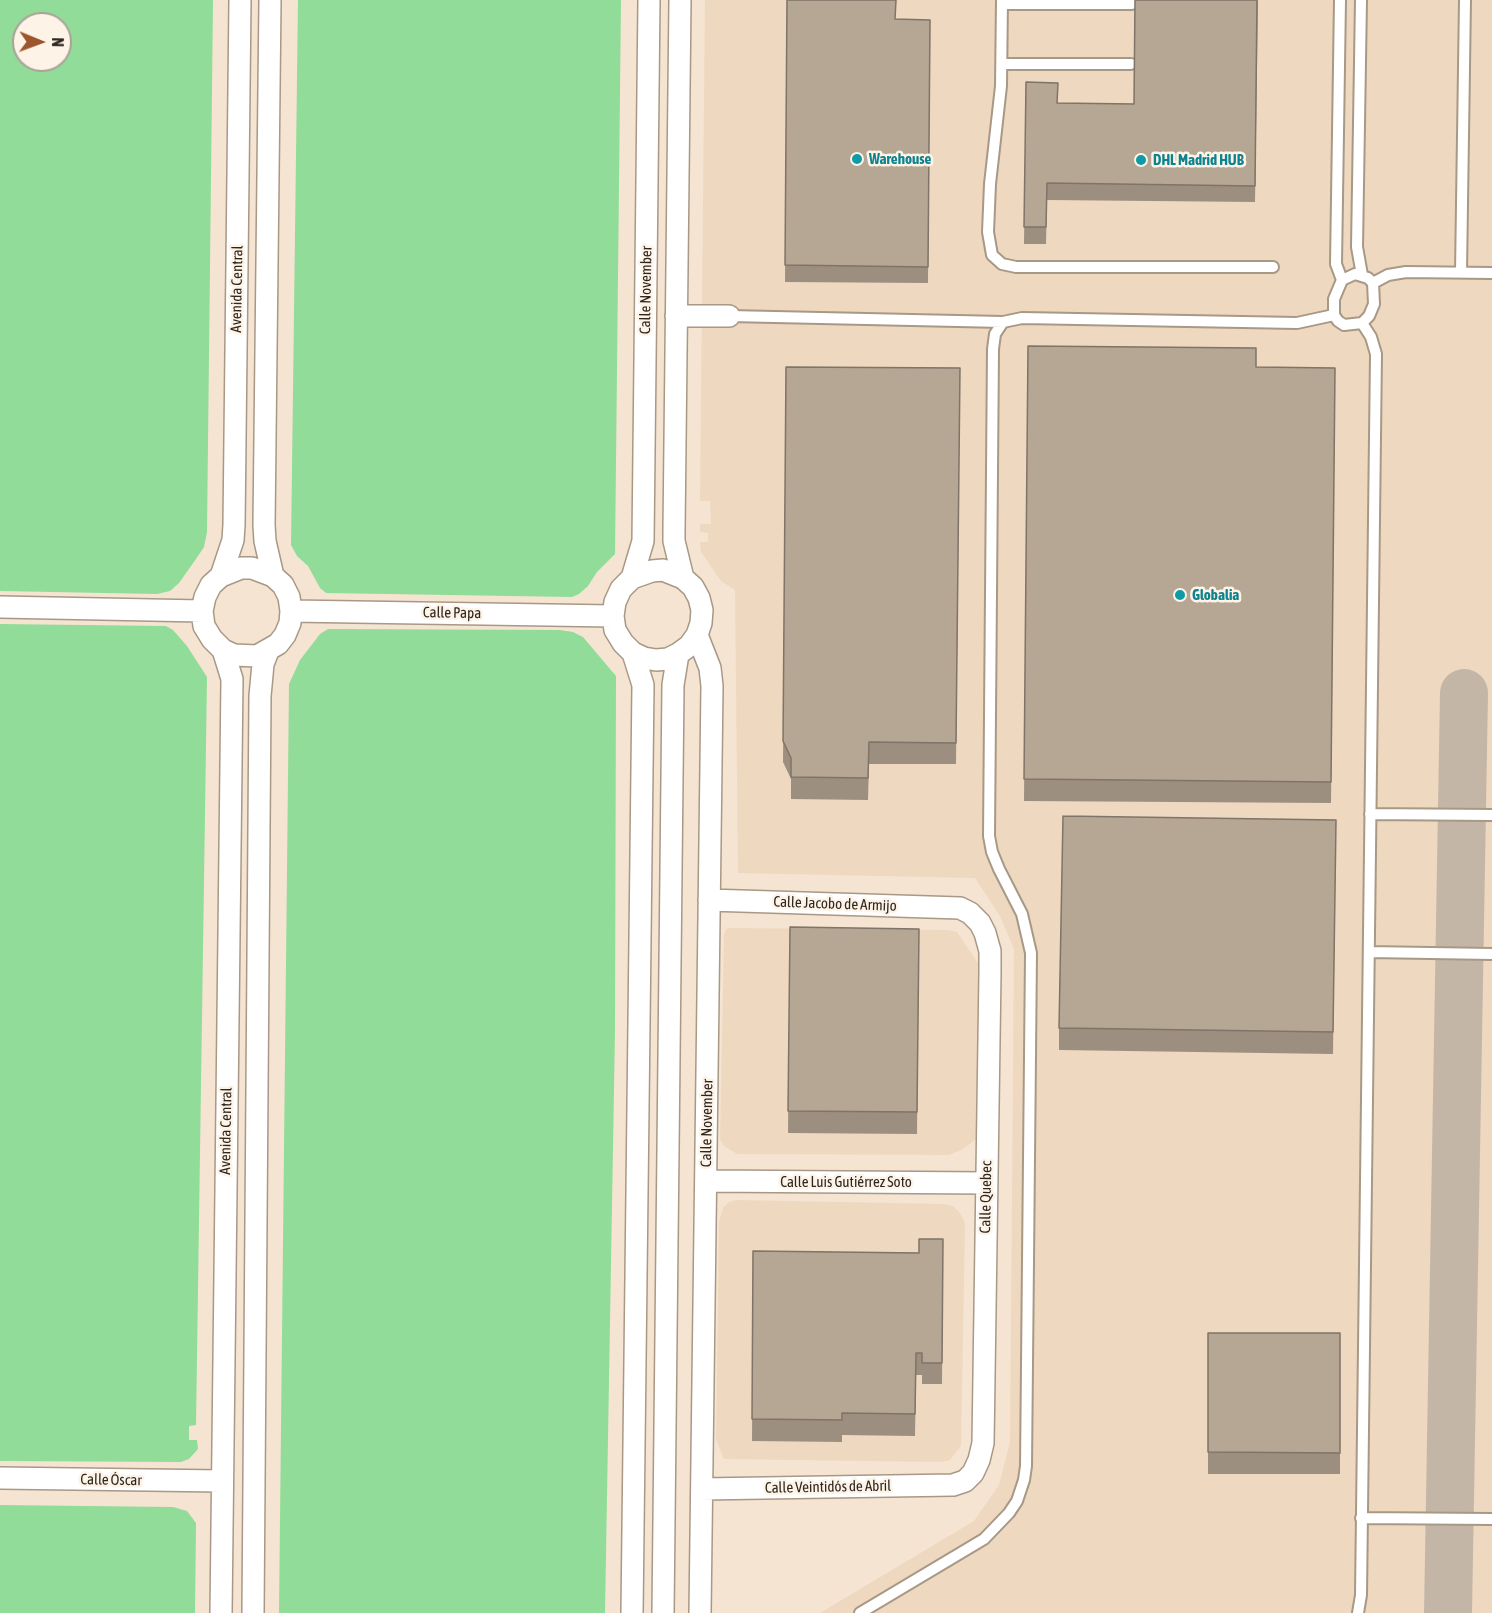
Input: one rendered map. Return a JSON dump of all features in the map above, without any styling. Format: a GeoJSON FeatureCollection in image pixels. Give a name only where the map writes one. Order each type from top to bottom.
{"type":"FeatureCollection","features":[{"type":"Feature","properties":{"kind":"street","name":"Avenida Central"},"geometry":{"type":"LineString","coordinates":[[221,576],[233,540],[234,525],[240,0]]}},
{"type":"Feature","properties":{"kind":"street","name":"Avenida Central"},"geometry":{"type":"LineString","coordinates":[[270,0],[264,525],[273,576]]}},
{"type":"Feature","properties":{"kind":"street","name":"Calle November"},"geometry":{"type":"LineString","coordinates":[[632,578],[639,558],[644,530],[649,0]]}},
{"type":"Feature","properties":{"kind":"street","name":"Calle November"},"geometry":{"type":"LineString","coordinates":[[680,0],[674,541],[683,578]]}},
{"type":"Feature","properties":{"kind":"street","name":"Calle November"},"geometry":{"type":"LineString","coordinates":[[676,316],[729,316]]}},
{"type":"Feature","properties":{"kind":"street"},"geometry":{"type":"LineString","coordinates":[[252,568],[273,576],[286,591],[291,611],[290,623],[285,634],[278,644],[257,656],[245,657],[223,650],[204,626],[202,611],[211,585],[231,570],[252,568]]}},
{"type":"Feature","properties":{"kind":"street"},"geometry":{"type":"LineString","coordinates":[[632,1613],[644,685],[633,653],[615,630],[613,616],[615,602],[621,589],[632,578],[652,570],[663,570],[683,578],[693,587],[702,610],[697,635],[689,646],[668,659],[656,660],[633,653]]}},
{"type":"Feature","properties":{"kind":"street"},"geometry":{"type":"LineString","coordinates":[[0,607],[202,611]]}},
{"type":"Feature","properties":{"kind":"street","name":"Calle Papa"},"geometry":{"type":"LineString","coordinates":[[291,611],[613,616]]}},
{"type":"Feature","properties":{"kind":"street","name":"Calle November"},"geometry":{"type":"LineString","coordinates":[[697,635],[710,668],[712,686],[700,1613]]}},
{"type":"Feature","properties":{"kind":"street","name":"Avenida Central"},"geometry":{"type":"LineString","coordinates":[[221,1613],[232,679],[223,650]]}},
{"type":"Feature","properties":{"kind":"street","name":"Avenida Central"},"geometry":{"type":"LineString","coordinates":[[253,1613],[260,696],[262,671],[268,651]]}},
{"type":"Feature","properties":{"kind":"street"},"geometry":{"type":"LineString","coordinates":[[663,1613],[673,685],[678,654]]}},
{"type":"Feature","properties":{"kind":"street","name":"Calle Jacobo de Armijo"},"geometry":{"type":"LineString","coordinates":[[709,900],[960,908]]}},
{"type":"Feature","properties":{"kind":"street","name":"Calle Quebec"},"geometry":{"type":"LineString","coordinates":[[953,1485],[965,1481],[973,1473],[980,1460],[983,1443],[990,951],[980,923],[970,913],[960,908]]}},
{"type":"Feature","properties":{"kind":"street","name":"Calle Luis Gutiérrez Soto"},"geometry":{"type":"LineString","coordinates":[[706,1181],[986,1183]]}},
{"type":"Feature","properties":{"kind":"street","name":"Calle Óscar"},"geometry":{"type":"LineString","coordinates":[[0,1478],[222,1481]]}},
{"type":"Feature","properties":{"kind":"street","name":"Calle Veintidós de Abril"},"geometry":{"type":"LineString","coordinates":[[702,1489],[953,1485]]}},
{"type":"Feature","properties":{"kind":"lane"},"geometry":{"type":"LineString","coordinates":[[1340,0],[1336,264],[1342,280]]}},
{"type":"Feature","properties":{"kind":"lane"},"geometry":{"type":"LineString","coordinates":[[1361,0],[1357,247],[1362,275]]}},
{"type":"Feature","properties":{"kind":"lane"},"geometry":{"type":"LineString","coordinates":[[1461,272],[1465,0]]}},
{"type":"Feature","properties":{"kind":"lane"},"geometry":{"type":"LineString","coordinates":[[1132,4],[1002,2],[1001,86],[990,184],[988,232],[992,255],[1002,264],[1016,267],[1273,267]]}},
{"type":"Feature","properties":{"kind":"lane"},"geometry":{"type":"LineString","coordinates":[[1002,64],[1131,64]]}},
{"type":"Feature","properties":{"kind":"lane"},"geometry":{"type":"LineString","coordinates":[[1373,283],[1388,275],[1406,272],[1492,273]]}},
{"type":"Feature","properties":{"kind":"lane"},"geometry":{"type":"LineString","coordinates":[[1355,274],[1362,275],[1373,283],[1374,304],[1369,316],[1362,323],[1344,325],[1338,321],[1334,315],[1334,299],[1342,280],[1355,274]]}},
{"type":"Feature","properties":{"kind":"lane"},"geometry":{"type":"LineString","coordinates":[[729,316],[1003,322],[1022,318],[1297,323],[1334,315]]}},
{"type":"Feature","properties":{"kind":"lane"},"geometry":{"type":"LineString","coordinates":[[860,1613],[984,1539],[1009,1513],[1017,1501],[1026,1466],[1031,953],[1022,914],[992,852],[989,836],[993,349],[995,334],[1003,322]]}},
{"type":"Feature","properties":{"kind":"lane"},"geometry":{"type":"LineString","coordinates":[[1358,1613],[1361,1595],[1376,354],[1371,338],[1362,323]]}},
{"type":"Feature","properties":{"kind":"lane"},"geometry":{"type":"LineString","coordinates":[[1370,814],[1492,815]]}},
{"type":"Feature","properties":{"kind":"lane"},"geometry":{"type":"LineString","coordinates":[[1369,952],[1492,954]]}},
{"type":"Feature","properties":{"kind":"lane"},"geometry":{"type":"LineString","coordinates":[[1361,1518],[1492,1520]]}},
{"type":"Feature","properties":{"kind":"shaded area"},"geometry":{"type":"Polygon","coordinates":[[[705,0],[1492,0],[1492,1613],[820,1613],[974,1521],[999,1485],[1010,1442],[1014,949],[1000,916],[975,878],[738,873],[735,590],[721,581],[701,552],[700,542],[708,542],[708,533],[700,532],[700,524],[711,524],[710,501],[700,501],[705,0]]]}},
{"type":"Feature","properties":{"kind":"shaded area"},"geometry":{"type":"Polygon","coordinates":[[[726,929],[948,930],[957,932],[980,966],[980,1130],[975,1140],[949,1155],[737,1154],[724,1146],[720,1139],[724,935],[726,929]]]}},
{"type":"Feature","properties":{"kind":"shaded area"},"geometry":{"type":"Polygon","coordinates":[[[737,1200],[944,1204],[953,1206],[960,1213],[965,1223],[961,1446],[950,1460],[941,1462],[724,1459],[716,1440],[719,1222],[723,1208],[729,1202],[737,1200]]]}},
{"type":"Feature","properties":{"kind":"green space"},"geometry":{"type":"Polygon","coordinates":[[[0,0],[213,0],[207,532],[204,547],[179,583],[170,591],[157,594],[0,591],[0,0]]]}},
{"type":"Feature","properties":{"kind":"green space"},"geometry":{"type":"Polygon","coordinates":[[[298,0],[621,0],[615,554],[579,594],[572,597],[326,593],[320,588],[308,566],[297,556],[291,545],[298,0]]]}},
{"type":"Feature","properties":{"kind":"green space"},"geometry":{"type":"Polygon","coordinates":[[[0,624],[166,626],[173,630],[187,646],[207,677],[196,1425],[189,1426],[189,1440],[197,1440],[198,1449],[189,1459],[181,1462],[0,1461],[0,624]]]}},
{"type":"Feature","properties":{"kind":"green space"},"geometry":{"type":"Polygon","coordinates":[[[328,629],[560,630],[573,632],[583,637],[616,676],[615,1031],[605,1613],[279,1613],[289,684],[300,660],[320,634],[328,629]]]}},
{"type":"Feature","properties":{"kind":"green space"},"geometry":{"type":"Polygon","coordinates":[[[0,1505],[173,1507],[187,1511],[196,1523],[195,1613],[0,1613],[0,1505]]]}},
{"type":"Feature","properties":{"kind":"building","name":"Warehouse"},"geometry":{"type":"Polygon","coordinates":[[[787,0],[896,0],[895,19],[930,20],[928,267],[785,265],[787,0]]]}},
{"type":"Feature","properties":{"kind":"building","name":"DHL Madrid HUB"},"geometry":{"type":"Polygon","coordinates":[[[1135,0],[1257,0],[1255,186],[1047,183],[1046,227],[1024,227],[1026,82],[1058,83],[1057,103],[1134,104],[1135,0]]]}},
{"type":"Feature","properties":{"kind":"building","name":"Globalia"},"geometry":{"type":"Polygon","coordinates":[[[1028,346],[1256,348],[1256,367],[1335,368],[1331,782],[1024,779],[1028,346]]]}},
{"type":"Feature","properties":{"kind":"building"},"geometry":{"type":"Polygon","coordinates":[[[786,367],[960,368],[956,743],[869,742],[868,778],[791,777],[791,758],[783,741],[786,367]]]}},
{"type":"Feature","properties":{"kind":"building"},"geometry":{"type":"Polygon","coordinates":[[[1063,816],[1336,820],[1333,1032],[1059,1028],[1063,816]]]}},
{"type":"Feature","properties":{"kind":"building"},"geometry":{"type":"Polygon","coordinates":[[[790,927],[919,929],[917,1112],[788,1111],[790,927]]]}},
{"type":"Feature","properties":{"kind":"building"},"geometry":{"type":"Polygon","coordinates":[[[919,1239],[943,1239],[942,1363],[922,1363],[922,1353],[916,1353],[915,1414],[842,1413],[842,1420],[752,1419],[753,1251],[919,1253],[919,1239]]]}},
{"type":"Feature","properties":{"kind":"building"},"geometry":{"type":"Polygon","coordinates":[[[1208,1333],[1340,1333],[1340,1453],[1208,1452],[1208,1333]]]}},
{"type":"Feature","properties":{"kind":"taxiway"},"geometry":{"type":"LineString","coordinates":[[1448,1613],[1464,693]]}},
{"type":"Feature","properties":{"kind":"place","name":"Warehouse"},"geometry":{"type":"Point","coordinates":[857,159]}},
{"type":"Feature","properties":{"kind":"place","name":"DHL Madrid HUB"},"geometry":{"type":"Point","coordinates":[1141,160]}},
{"type":"Feature","properties":{"kind":"place","name":"Globalia"},"geometry":{"type":"Point","coordinates":[1180,595]}}]}
